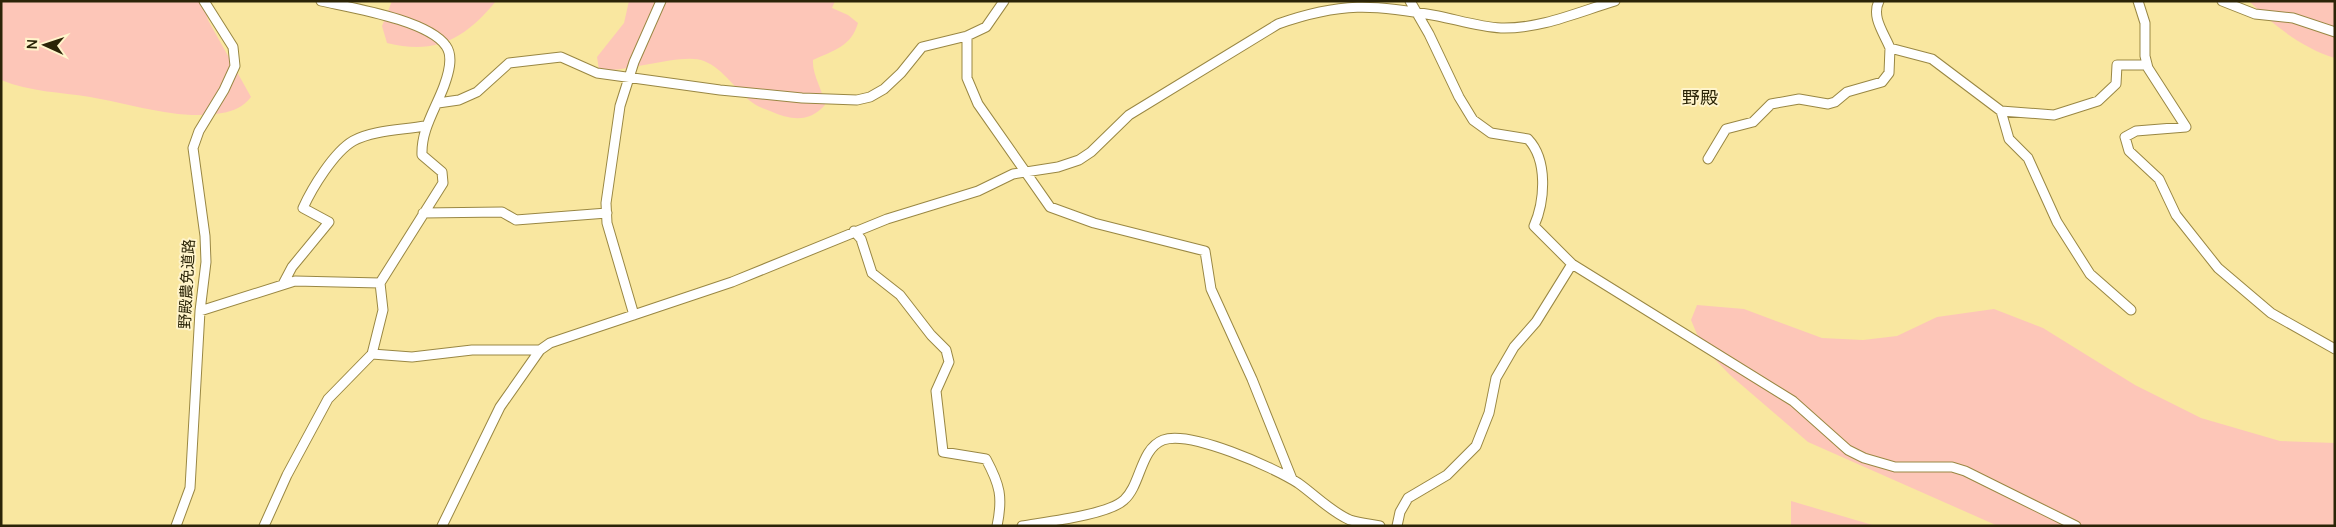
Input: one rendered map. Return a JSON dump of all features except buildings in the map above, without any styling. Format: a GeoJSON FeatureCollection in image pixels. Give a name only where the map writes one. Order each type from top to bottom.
{"type":"FeatureCollection","features":[{"type":"Feature","properties":{"kind":"street","name":"野殿農免道路"},"geometry":{"type":"LineString","coordinates":[[176,526],[190,488],[200,312],[206,262],[205,236],[193,148],[199,131],[231,77],[235,66],[234,47],[204,1]]}},
{"type":"Feature","properties":{"kind":"street"},"geometry":{"type":"LineString","coordinates":[[264,526],[287,475],[328,399],[372,354],[383,310],[380,283],[437,193],[443,179],[442,172],[422,155],[425,126],[438,103],[449,59],[447,47],[438,38],[408,24],[364,9],[321,1]]}},
{"type":"Feature","properties":{"kind":"street"},"geometry":{"type":"LineString","coordinates":[[634,315],[606,213],[606,203],[618,138],[620,106],[629,77],[660,1]]}},
{"type":"Feature","properties":{"kind":"street"},"geometry":{"type":"LineString","coordinates":[[438,103],[459,100],[477,92],[509,63],[537,58],[565,57],[588,71],[720,90],[802,98],[856,100],[870,97],[884,90],[922,47],[967,36],[986,27],[1004,1]]}},
{"type":"Feature","properties":{"kind":"street"},"geometry":{"type":"LineString","coordinates":[[1410,1],[1468,114],[1480,127],[1502,137],[1528,139],[1537,148],[1545,195],[1534,226],[1572,264],[1770,386],[1793,402],[1829,435],[1856,454],[1895,467],[1952,467],[1965,471],[2076,526]]}},
{"type":"Feature","properties":{"kind":"street"},"geometry":{"type":"LineString","coordinates":[[442,526],[500,407],[540,350],[561,339],[732,282],[887,218],[978,191],[1013,174],[1058,167],[1079,160],[1091,152],[1129,115],[1278,24],[1334,8],[1386,8],[1499,28],[1516,29],[1554,21],[1584,9],[1615,1]]}},
{"type":"Feature","properties":{"kind":"street"},"geometry":{"type":"LineString","coordinates":[[1708,159],[1726,129],[1753,122],[1772,104],[1799,99],[1828,104],[1835,102],[1847,92],[1882,82],[1889,73],[1890,48],[1875,12],[1879,1]]}},
{"type":"Feature","properties":{"kind":"street"},"geometry":{"type":"LineString","coordinates":[[2138,1],[2145,23],[2144,56],[2147,65],[2167,101],[2183,119],[2186,127],[2136,131],[2125,137],[2125,145],[2131,156],[2158,178],[2168,202],[2186,229],[2213,262],[2240,290],[2260,308],[2301,333],[2335,349]]}},
{"type":"Feature","properties":{"kind":"street"},"geometry":{"type":"LineString","coordinates":[[2222,1],[2255,14],[2293,18],[2335,32]]}},
{"type":"Feature","properties":{"kind":"street"},"geometry":{"type":"LineString","coordinates":[[967,36],[967,78],[978,104],[1050,207],[1094,223],[1205,251],[1211,289],[1252,379],[1292,479]]}},
{"type":"Feature","properties":{"kind":"street"},"geometry":{"type":"LineString","coordinates":[[1890,48],[1932,59],[2001,111],[2054,115],[2098,101],[2114,87],[2118,64],[2147,65]]}},
{"type":"Feature","properties":{"kind":"street"},"geometry":{"type":"LineString","coordinates":[[2001,111],[2009,139],[2028,158],[2057,222],[2090,274],[2131,310]]}},
{"type":"Feature","properties":{"kind":"street"},"geometry":{"type":"LineString","coordinates":[[283,284],[296,260],[317,239],[328,222],[304,208],[306,199],[324,173],[351,141],[425,126]]}},
{"type":"Feature","properties":{"kind":"street"},"geometry":{"type":"LineString","coordinates":[[423,213],[502,212],[516,220],[538,220],[606,213]]}},
{"type":"Feature","properties":{"kind":"street"},"geometry":{"type":"LineString","coordinates":[[854,232],[861,239],[872,273],[900,294],[931,335],[946,350],[949,362],[936,391],[943,452],[986,459],[1001,486],[1003,502],[997,526]]}},
{"type":"Feature","properties":{"kind":"street"},"geometry":{"type":"LineString","coordinates":[[1397,526],[1400,512],[1408,498],[1447,475],[1476,446],[1488,413],[1496,378],[1514,348],[1536,322],[1572,264]]}},
{"type":"Feature","properties":{"kind":"street"},"geometry":{"type":"LineString","coordinates":[[200,312],[283,284],[304,280],[380,283]]}},
{"type":"Feature","properties":{"kind":"street"},"geometry":{"type":"LineString","coordinates":[[372,354],[412,357],[472,350],[540,350]]}},
{"type":"Feature","properties":{"kind":"street"},"geometry":{"type":"LineString","coordinates":[[1022,526],[1097,510],[1122,501],[1133,488],[1138,474],[1154,447],[1162,440],[1173,439],[1228,450],[1292,479],[1350,520],[1380,526]]}},
{"type":"Feature","properties":{"kind":"shaded area"},"geometry":{"type":"Polygon","coordinates":[[[1,1],[203,1],[208,20],[251,97],[238,108],[230,111],[206,115],[190,115],[156,111],[90,97],[34,89],[1,80],[1,1]]]}},
{"type":"Feature","properties":{"kind":"shaded area"},"geometry":{"type":"Polygon","coordinates":[[[392,1],[496,1],[473,25],[461,34],[448,41],[420,47],[387,43],[382,26],[392,1]]]}},
{"type":"Feature","properties":{"kind":"shaded area"},"geometry":{"type":"Polygon","coordinates":[[[629,1],[835,1],[832,8],[848,15],[858,23],[851,38],[846,43],[813,60],[814,71],[825,105],[813,115],[792,118],[761,108],[747,98],[718,69],[704,61],[683,59],[624,69],[599,70],[597,57],[624,23],[629,1]]]}},
{"type":"Feature","properties":{"kind":"shaded area"},"geometry":{"type":"Polygon","coordinates":[[[2249,1],[2335,1],[2335,58],[2311,48],[2289,35],[2249,1]]]}},
{"type":"Feature","properties":{"kind":"shaded area"},"geometry":{"type":"Polygon","coordinates":[[[1697,305],[1744,309],[1822,338],[1863,340],[1897,336],[1937,317],[1994,309],[2043,328],[2135,385],[2201,418],[2280,441],[2335,443],[2335,526],[1998,526],[1808,442],[1730,375],[1702,346],[1691,320],[1697,305]]]}},
{"type":"Feature","properties":{"kind":"shaded area"},"geometry":{"type":"Polygon","coordinates":[[[1791,501],[1876,526],[1791,526],[1791,501]]]}},
{"type":"Feature","properties":{"kind":"district","name":"野殿"},"geometry":{"type":"Point","coordinates":[1700,98]}}]}
